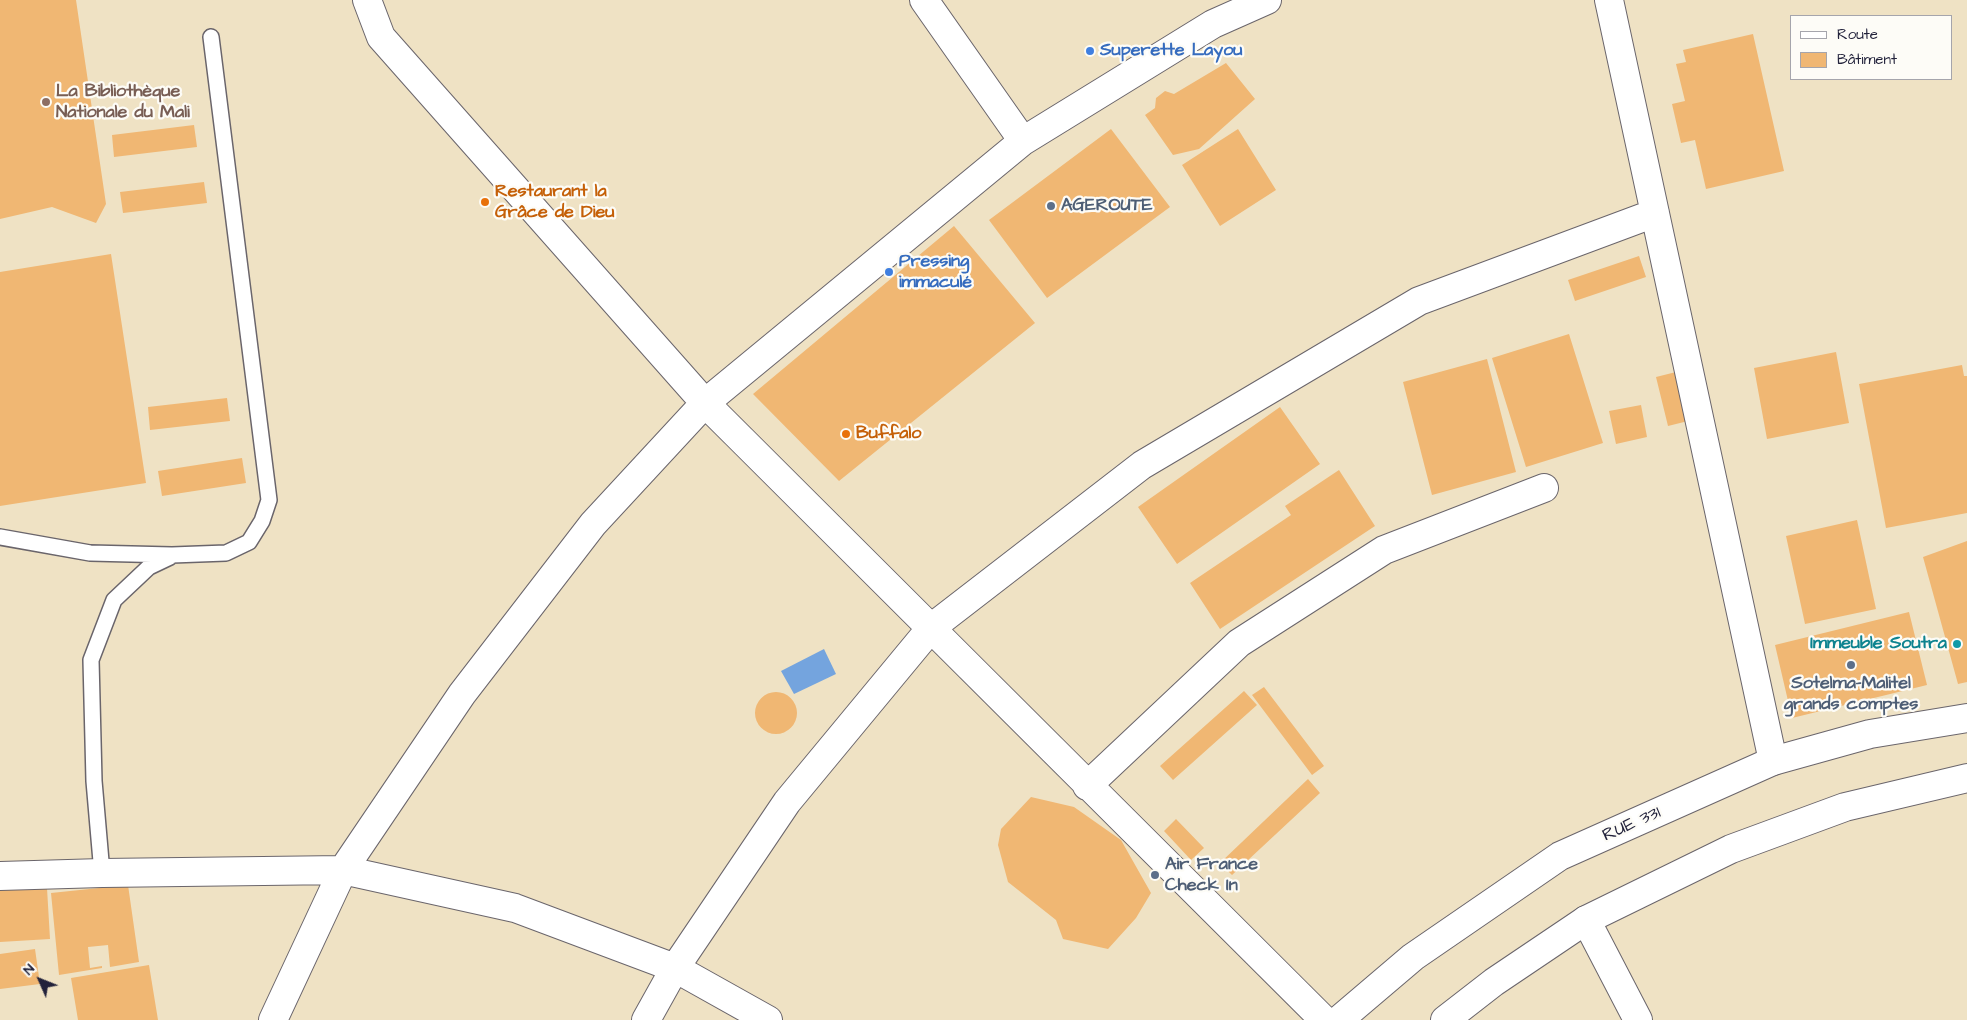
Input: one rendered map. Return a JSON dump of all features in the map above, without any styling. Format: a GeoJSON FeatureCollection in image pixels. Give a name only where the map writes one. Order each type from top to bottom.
{"type":"FeatureCollection","features":[{"type":"Feature","properties":{"kind":"street"},"geometry":{"type":"LineString","coordinates":[[367,0],[381,37],[705,403],[1324,1020]]}},
{"type":"Feature","properties":{"kind":"street"},"geometry":{"type":"LineString","coordinates":[[924,0],[1023,140]]}},
{"type":"Feature","properties":{"kind":"street"},"geometry":{"type":"LineString","coordinates":[[273,1020],[343,870],[462,694],[593,524],[705,403],[1023,140],[1213,24],[1267,0]]}},
{"type":"Feature","properties":{"kind":"street"},"geometry":{"type":"LineString","coordinates":[[1609,0],[1773,762]]}},
{"type":"Feature","properties":{"kind":"street"},"geometry":{"type":"LineString","coordinates":[[646,1020],[675,968],[787,802],[931,628],[1142,465],[1420,301],[1655,213]]}},
{"type":"Feature","properties":{"kind":"street"},"geometry":{"type":"LineString","coordinates":[[1088,786],[1239,643],[1384,550],[1544,488]]}},
{"type":"Feature","properties":{"kind":"street","name":"RUE 331"},"geometry":{"type":"LineString","coordinates":[[1339,1020],[1413,957],[1560,856],[1773,762],[1870,734],[1967,718]]}},
{"type":"Feature","properties":{"kind":"street"},"geometry":{"type":"LineString","coordinates":[[1445,1020],[1494,982],[1586,920],[1731,848],[1845,807],[1967,778]]}},
{"type":"Feature","properties":{"kind":"street"},"geometry":{"type":"LineString","coordinates":[[0,876],[343,870],[515,908],[675,968],[768,1020]]}},
{"type":"Feature","properties":{"kind":"street"},"geometry":{"type":"LineString","coordinates":[[1586,920],[1638,1020]]}},
{"type":"Feature","properties":{"kind":"lane"},"geometry":{"type":"LineString","coordinates":[[0,537],[90,553],[226,554],[249,542],[262,521],[269,500],[211,37]]}},
{"type":"Feature","properties":{"kind":"lane"},"geometry":{"type":"LineString","coordinates":[[102,873],[94,781],[91,660],[114,600],[149,568],[172,555]]}},
{"type":"Feature","properties":{"kind":"water"},"geometry":{"type":"Polygon","coordinates":[[[824,649],[836,674],[794,694],[781,671],[824,649]]]}},
{"type":"Feature","properties":{"kind":"building","name":"La Bibliothèque Nationale du Mali"},"geometry":{"type":"Polygon","coordinates":[[[0,0],[76,0],[106,204],[96,223],[52,207],[0,219],[0,0]]]}},
{"type":"Feature","properties":{"kind":"building"},"geometry":{"type":"Polygon","coordinates":[[[1753,34],[1784,171],[1706,189],[1695,140],[1681,143],[1672,104],[1685,101],[1676,64],[1686,62],[1683,50],[1753,34]]]}},
{"type":"Feature","properties":{"kind":"building"},"geometry":{"type":"Polygon","coordinates":[[[1226,63],[1255,99],[1199,149],[1173,155],[1145,115],[1155,108],[1156,98],[1165,91],[1174,94],[1226,63]]]}},
{"type":"Feature","properties":{"kind":"building"},"geometry":{"type":"Polygon","coordinates":[[[194,125],[197,147],[114,157],[112,135],[194,125]]]}},
{"type":"Feature","properties":{"kind":"building"},"geometry":{"type":"Polygon","coordinates":[[[1111,129],[1170,207],[1047,298],[989,220],[1111,129]]]}},
{"type":"Feature","properties":{"kind":"building"},"geometry":{"type":"Polygon","coordinates":[[[1238,129],[1276,190],[1220,226],[1182,165],[1238,129]]]}},
{"type":"Feature","properties":{"kind":"building"},"geometry":{"type":"Polygon","coordinates":[[[204,182],[207,203],[123,213],[120,192],[204,182]]]}},
{"type":"Feature","properties":{"kind":"building"},"geometry":{"type":"Polygon","coordinates":[[[954,226],[1035,323],[839,481],[753,394],[954,226]]]}},
{"type":"Feature","properties":{"kind":"building"},"geometry":{"type":"Polygon","coordinates":[[[111,254],[146,483],[0,506],[0,272],[111,254]]]}},
{"type":"Feature","properties":{"kind":"building"},"geometry":{"type":"Polygon","coordinates":[[[1639,256],[1646,277],[1575,301],[1568,280],[1639,256]]]}},
{"type":"Feature","properties":{"kind":"building"},"geometry":{"type":"Polygon","coordinates":[[[1569,334],[1603,443],[1526,467],[1492,358],[1569,334]]]}},
{"type":"Feature","properties":{"kind":"building"},"geometry":{"type":"Polygon","coordinates":[[[1836,352],[1849,423],[1767,439],[1754,368],[1836,352]]]}},
{"type":"Feature","properties":{"kind":"building"},"geometry":{"type":"Polygon","coordinates":[[[1487,359],[1516,472],[1432,495],[1403,382],[1487,359]]]}},
{"type":"Feature","properties":{"kind":"building"},"geometry":{"type":"Polygon","coordinates":[[[1962,365],[1964,376],[1967,376],[1967,513],[1886,528],[1859,384],[1962,365]]]}},
{"type":"Feature","properties":{"kind":"building"},"geometry":{"type":"Polygon","coordinates":[[[1676,372],[1688,421],[1668,426],[1656,377],[1676,372]]]}},
{"type":"Feature","properties":{"kind":"building"},"geometry":{"type":"Polygon","coordinates":[[[227,398],[230,421],[150,430],[148,407],[227,398]]]}},
{"type":"Feature","properties":{"kind":"building"},"geometry":{"type":"Polygon","coordinates":[[[1641,405],[1647,437],[1616,444],[1609,411],[1641,405]]]}},
{"type":"Feature","properties":{"kind":"building"},"geometry":{"type":"Polygon","coordinates":[[[1280,407],[1320,464],[1177,564],[1138,507],[1280,407]]]}},
{"type":"Feature","properties":{"kind":"building"},"geometry":{"type":"Polygon","coordinates":[[[242,458],[246,483],[162,496],[158,471],[242,458]]]}},
{"type":"Feature","properties":{"kind":"building"},"geometry":{"type":"Polygon","coordinates":[[[1339,470],[1375,526],[1220,629],[1190,583],[1291,515],[1285,506],[1339,470]]]}},
{"type":"Feature","properties":{"kind":"building"},"geometry":{"type":"Polygon","coordinates":[[[1857,520],[1876,609],[1805,624],[1786,536],[1857,520]]]}},
{"type":"Feature","properties":{"kind":"building","name":"Immeuble Soutra"},"geometry":{"type":"Polygon","coordinates":[[[1967,541],[1967,682],[1958,684],[1923,557],[1967,541]]]}},
{"type":"Feature","properties":{"kind":"building","name":"Sotelma-Malitel grands comptes"},"geometry":{"type":"Polygon","coordinates":[[[1909,612],[1927,685],[1792,718],[1775,645],[1909,612]]]}},
{"type":"Feature","properties":{"kind":"building"},"geometry":{"type":"Polygon","coordinates":[[[1264,687],[1324,766],[1312,775],[1252,695],[1264,687]]]}},
{"type":"Feature","properties":{"kind":"building"},"geometry":{"type":"Polygon","coordinates":[[[1244,691],[1257,705],[1173,780],[1160,766],[1244,691]]]}},
{"type":"Feature","properties":{"kind":"building"},"geometry":{"type":"Polygon","coordinates":[[[776,692],[791,698],[797,713],[791,728],[776,734],[761,728],[755,713],[761,698],[776,692]]]}},
{"type":"Feature","properties":{"kind":"building"},"geometry":{"type":"Polygon","coordinates":[[[1308,779],[1320,793],[1232,875],[1220,863],[1308,779]]]}},
{"type":"Feature","properties":{"kind":"building"},"geometry":{"type":"Polygon","coordinates":[[[1031,797],[1074,807],[1121,840],[1151,893],[1136,918],[1108,949],[1063,939],[1056,920],[1008,882],[998,845],[1001,829],[1031,797]]]}},
{"type":"Feature","properties":{"kind":"building"},"geometry":{"type":"Polygon","coordinates":[[[1176,819],[1204,848],[1191,860],[1164,831],[1176,819]]]}},
{"type":"Feature","properties":{"kind":"building"},"geometry":{"type":"Polygon","coordinates":[[[128,885],[139,962],[110,967],[108,945],[88,947],[90,968],[102,966],[102,968],[59,975],[51,893],[128,885]]]}},
{"type":"Feature","properties":{"kind":"building"},"geometry":{"type":"Polygon","coordinates":[[[47,888],[50,939],[0,942],[0,890],[47,888]]]}},
{"type":"Feature","properties":{"kind":"building"},"geometry":{"type":"Polygon","coordinates":[[[35,949],[40,984],[0,989],[0,954],[35,949]]]}},
{"type":"Feature","properties":{"kind":"building"},"geometry":{"type":"Polygon","coordinates":[[[149,965],[158,1020],[78,1020],[71,978],[149,965]]]}},
{"type":"Feature","properties":{"kind":"place","name":"Superette Layou"},"geometry":{"type":"Point","coordinates":[1090,51]}},
{"type":"Feature","properties":{"kind":"place","name":"La Bibliothèque Nationale du Mali"},"geometry":{"type":"Point","coordinates":[46,102]}},
{"type":"Feature","properties":{"kind":"place","name":"Restaurant la Grâce de Dieu"},"geometry":{"type":"Point","coordinates":[485,202]}},
{"type":"Feature","properties":{"kind":"place","name":"AGEROUTE"},"geometry":{"type":"Point","coordinates":[1051,206]}},
{"type":"Feature","properties":{"kind":"place","name":"Pressing immaculé"},"geometry":{"type":"Point","coordinates":[889,272]}},
{"type":"Feature","properties":{"kind":"place","name":"Buffalo"},"geometry":{"type":"Point","coordinates":[846,434]}},
{"type":"Feature","properties":{"kind":"place","name":"Immeuble Soutra"},"geometry":{"type":"Point","coordinates":[1957,644]}},
{"type":"Feature","properties":{"kind":"place","name":"Sotelma-Malitel grands comptes"},"geometry":{"type":"Point","coordinates":[1851,665]}},
{"type":"Feature","properties":{"kind":"place","name":"Air France Check In"},"geometry":{"type":"Point","coordinates":[1155,875]}}]}
